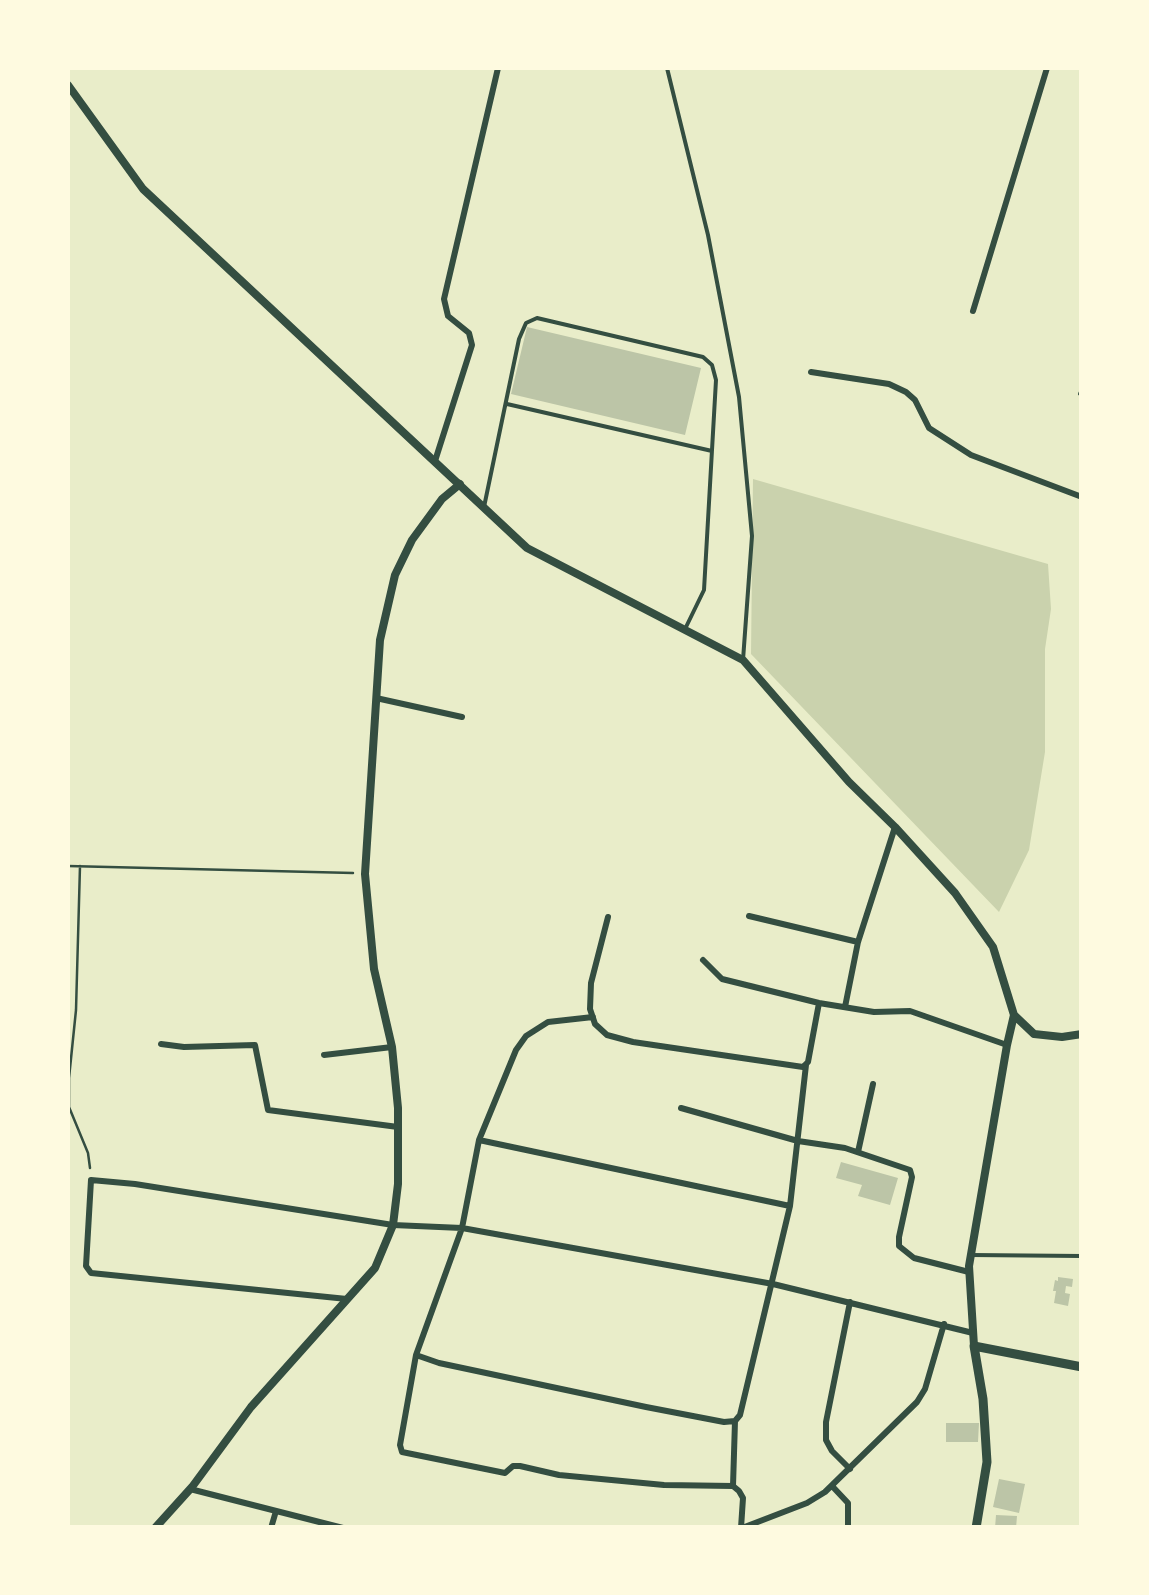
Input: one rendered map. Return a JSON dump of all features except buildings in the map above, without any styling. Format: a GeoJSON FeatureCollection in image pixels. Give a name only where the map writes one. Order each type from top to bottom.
{"type":"FeatureCollection","features":[{"type":"Feature","properties":{"kind":"main road"},"geometry":{"type":"LineString","coordinates":[[976,1528],[987,1462],[983,1399],[974,1346],[1082,1368]]}},
{"type":"Feature","properties":{"kind":"street"},"geometry":{"type":"LineString","coordinates":[[435,461],[472,345],[469,333],[448,316],[444,299],[498,68]]}},
{"type":"Feature","properties":{"kind":"street"},"geometry":{"type":"LineString","coordinates":[[973,311],[1048,68]]}},
{"type":"Feature","properties":{"kind":"street"},"geometry":{"type":"LineString","coordinates":[[68,86],[143,189],[527,548],[744,660],[848,782],[955,893],[993,947],[1014,1015],[1034,1034],[1082,1034]]}},
{"type":"Feature","properties":{"kind":"street"},"geometry":{"type":"LineString","coordinates":[[811,372],[889,384],[915,400],[928,428],[971,455],[1082,497]]}},
{"type":"Feature","properties":{"kind":"street"},"geometry":{"type":"LineString","coordinates":[[154,1528],[190,1490],[252,1407],[375,1268],[392,1225],[398,1184],[398,1108],[392,1047],[374,969],[365,874],[380,640],[396,575],[412,540],[442,499],[460,484]]}},
{"type":"Feature","properties":{"kind":"street"},"geometry":{"type":"LineString","coordinates":[[376,698],[462,717]]}},
{"type":"Feature","properties":{"kind":"street"},"geometry":{"type":"LineString","coordinates":[[844,1007],[858,942],[895,827]]}},
{"type":"Feature","properties":{"kind":"street"},"geometry":{"type":"LineString","coordinates":[[750,916],[858,942]]}},
{"type":"Feature","properties":{"kind":"street"},"geometry":{"type":"LineString","coordinates":[[608,917],[591,983],[590,1009],[595,1024],[607,1035],[632,1042],[806,1066]]}},
{"type":"Feature","properties":{"kind":"street"},"geometry":{"type":"LineString","coordinates":[[703,960],[722,979],[819,1003],[885,1013],[910,1010],[1006,1044]]}},
{"type":"Feature","properties":{"kind":"street"},"geometry":{"type":"LineString","coordinates":[[734,1486],[735,1421],[740,1415],[790,1206],[806,1066],[819,1003]]}},
{"type":"Feature","properties":{"kind":"street"},"geometry":{"type":"LineString","coordinates":[[974,1346],[971,1255],[1014,1015]]}},
{"type":"Feature","properties":{"kind":"street"},"geometry":{"type":"LineString","coordinates":[[593,1017],[537,1026],[516,1050],[479,1140],[462,1228],[416,1354],[402,1452],[506,1473],[513,1466],[520,1466],[559,1475],[664,1485],[734,1486],[743,1498],[742,1528],[807,1503],[850,1469],[922,1396],[944,1324]]}},
{"type":"Feature","properties":{"kind":"street"},"geometry":{"type":"LineString","coordinates":[[161,1044],[254,1045],[268,1110],[398,1127]]}},
{"type":"Feature","properties":{"kind":"street"},"geometry":{"type":"LineString","coordinates":[[324,1055],[392,1047]]}},
{"type":"Feature","properties":{"kind":"street"},"geometry":{"type":"LineString","coordinates":[[858,1152],[873,1084]]}},
{"type":"Feature","properties":{"kind":"street"},"geometry":{"type":"LineString","coordinates":[[682,1108],[798,1141],[858,1152],[910,1170],[900,1246],[934,1264],[970,1272]]}},
{"type":"Feature","properties":{"kind":"street"},"geometry":{"type":"LineString","coordinates":[[479,1140],[790,1206]]}},
{"type":"Feature","properties":{"kind":"street"},"geometry":{"type":"LineString","coordinates":[[348,1299],[91,1273],[86,1266],[91,1180],[392,1225],[462,1228],[773,1284],[973,1332]]}},
{"type":"Feature","properties":{"kind":"street"},"geometry":{"type":"LineString","coordinates":[[850,1302],[826,1422],[826,1440],[832,1452],[850,1469]]}},
{"type":"Feature","properties":{"kind":"street"},"geometry":{"type":"LineString","coordinates":[[416,1354],[439,1363],[646,1407],[735,1421]]}},
{"type":"Feature","properties":{"kind":"street"},"geometry":{"type":"LineString","coordinates":[[832,1486],[848,1503],[848,1528]]}},
{"type":"Feature","properties":{"kind":"street"},"geometry":{"type":"LineString","coordinates":[[190,1490],[343,1528]]}},
{"type":"Feature","properties":{"kind":"street"},"geometry":{"type":"LineString","coordinates":[[272,1528],[276,1511]]}},
{"type":"Feature","properties":{"kind":"lane"},"geometry":{"type":"LineString","coordinates":[[667,68],[708,235],[738,397],[752,536],[744,660]]}},
{"type":"Feature","properties":{"kind":"lane"},"geometry":{"type":"LineString","coordinates":[[484,507],[519,338],[526,323],[537,318],[703,357],[712,364],[716,380],[704,590],[685,630]]}},
{"type":"Feature","properties":{"kind":"lane"},"geometry":{"type":"LineString","coordinates":[[505,403],[712,451]]}},
{"type":"Feature","properties":{"kind":"lane"},"geometry":{"type":"LineString","coordinates":[[971,1255],[1082,1256]]}},
{"type":"Feature","properties":{"kind":"path"},"geometry":{"type":"LineString","coordinates":[[68,866],[365,874]]}},
{"type":"Feature","properties":{"kind":"path"},"geometry":{"type":"LineString","coordinates":[[80,866],[70,1108],[88,1153],[91,1180]]}},
{"type":"Feature","properties":{"kind":"green space"},"geometry":{"type":"Polygon","coordinates":[[[753,479],[1048,564],[1051,609],[1045,649],[1045,752],[1029,850],[999,912],[751,654],[753,479]]]}}]}
